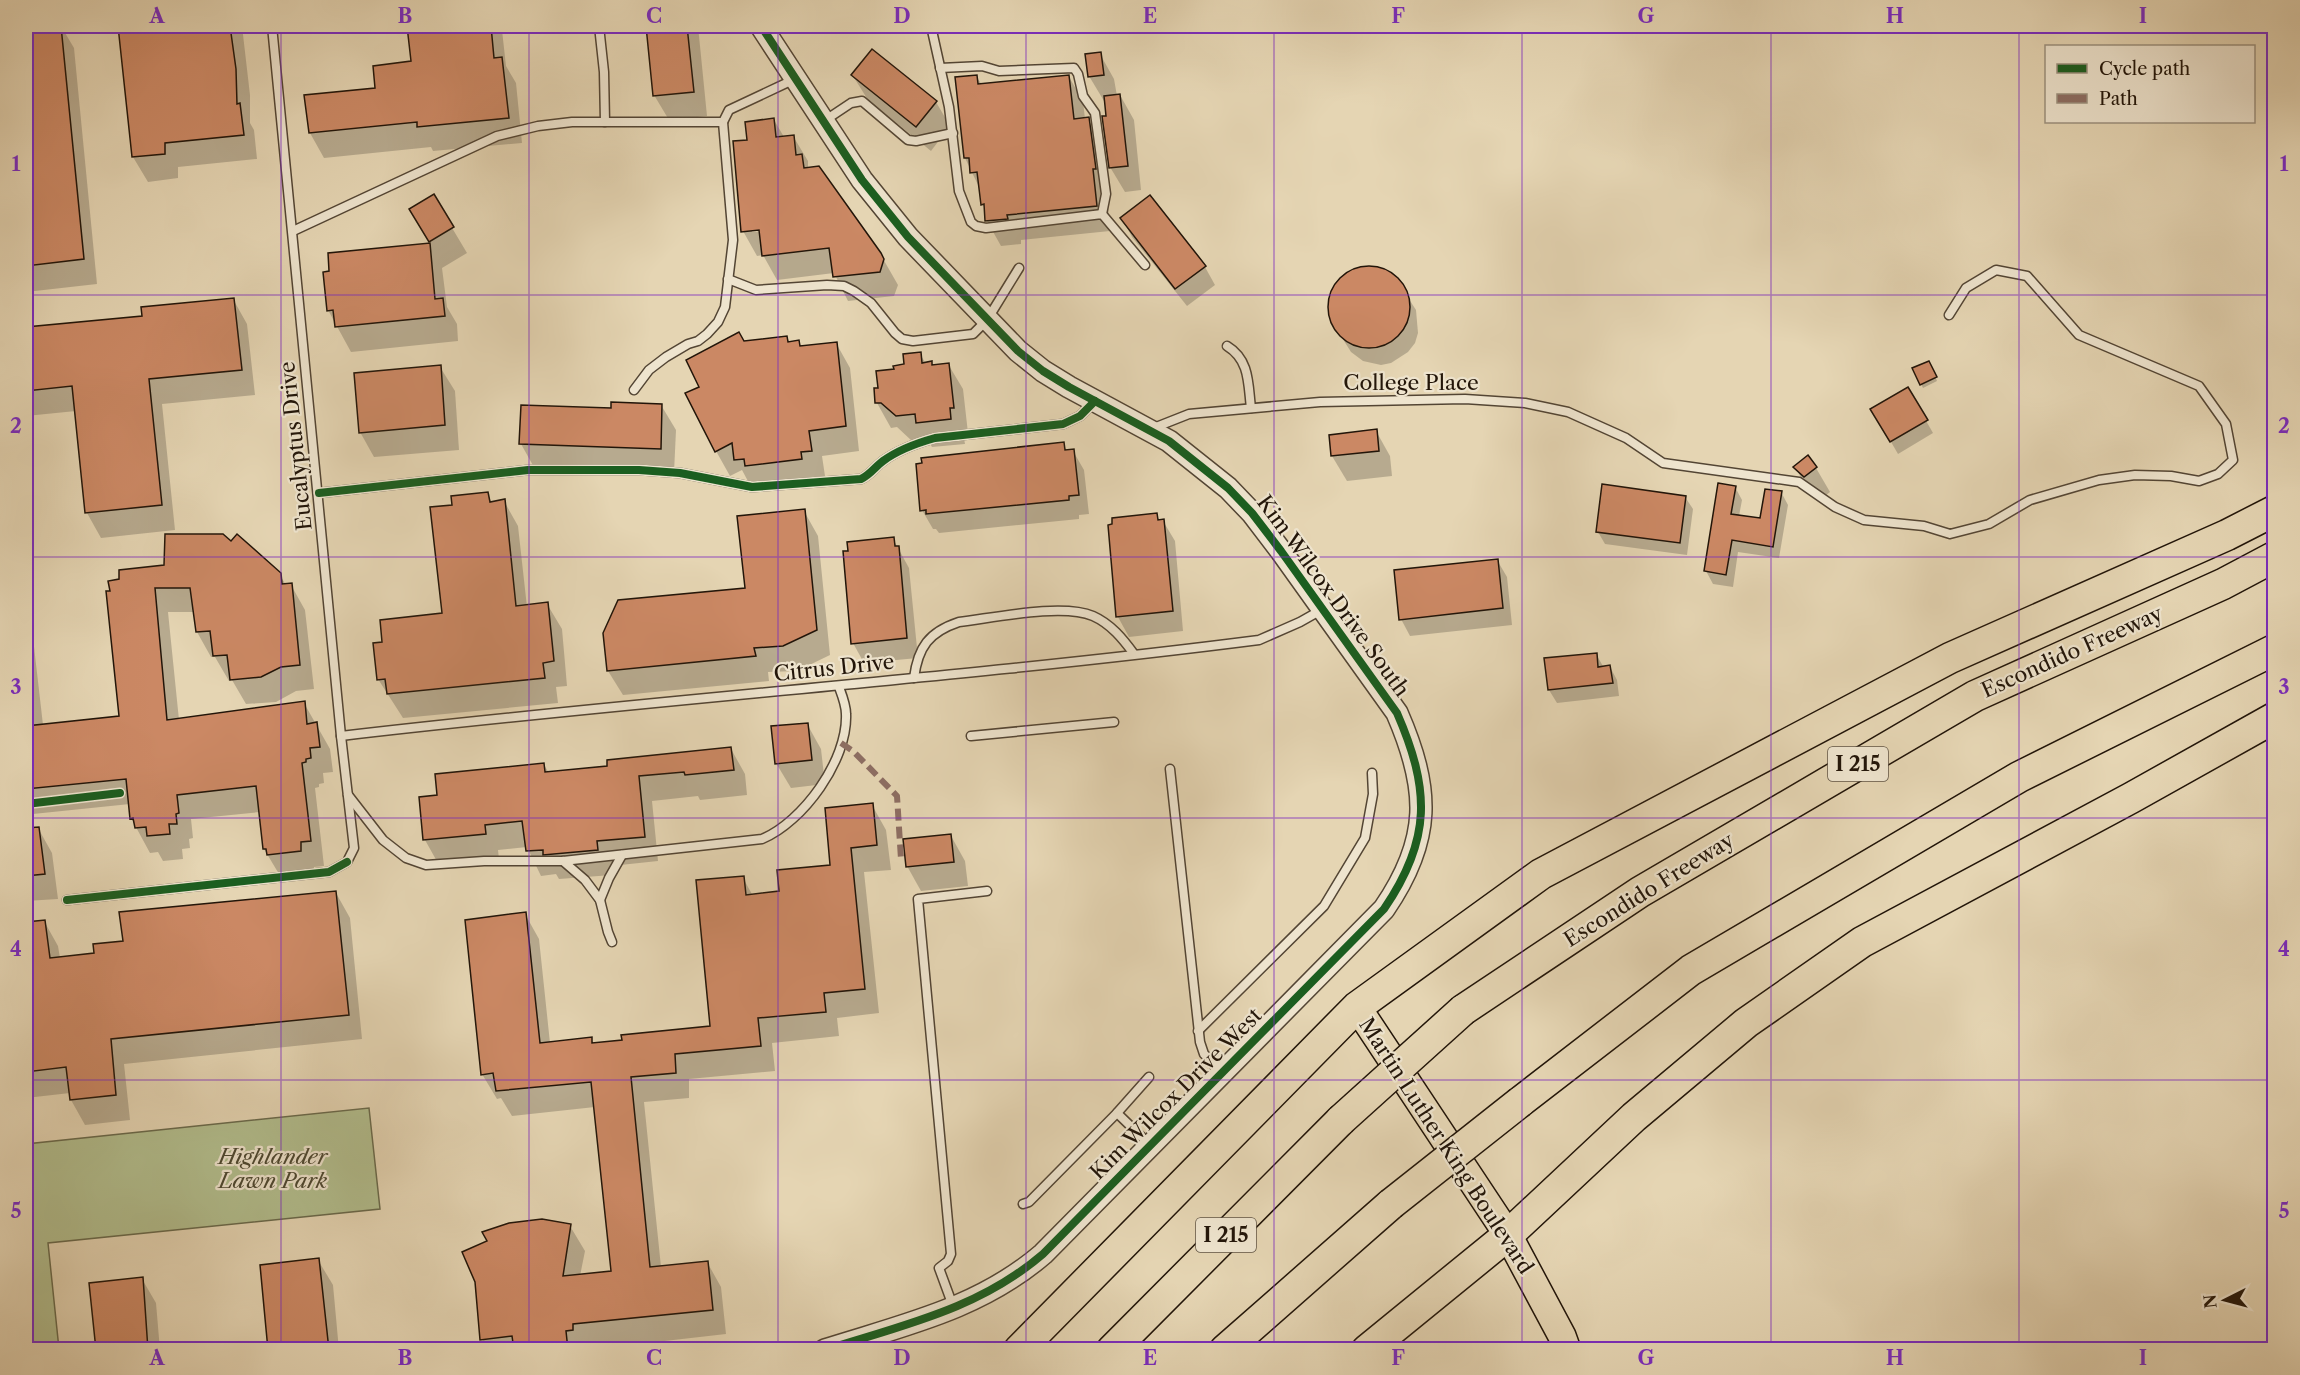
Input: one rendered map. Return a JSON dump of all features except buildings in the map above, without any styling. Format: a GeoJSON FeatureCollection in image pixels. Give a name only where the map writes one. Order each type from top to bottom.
{"type":"FeatureCollection","features":[{"type":"Feature","properties":{"kind":"highway"},"geometry":{"type":"LineString","coordinates":[[1019,1350],[1357,1008],[1541,874],[1950,658],[2208,544],[2274,511]]}},
{"type":"Feature","properties":{"kind":"highway","name":"Escondido Freeway"},"geometry":{"type":"LineString","coordinates":[[1112,1350],[1341,1120],[1463,1010],[1640,892],[1975,696],[2223,584],[2274,557]]}},
{"type":"Feature","properties":{"kind":"highway"},"geometry":{"type":"LineString","coordinates":[[1225,1350],[1391,1204],[1691,970],[2019,777],[2274,650]]}},
{"type":"Feature","properties":{"kind":"highway"},"geometry":{"type":"LineString","coordinates":[[1367,1350],[1508,1235],[1634,1116],[1746,1023],[1862,942],[2131,798],[2274,718]]}},
{"type":"Feature","properties":{"kind":"main road","name":"Martin Luther King Boulevard"},"geometry":{"type":"LineString","coordinates":[[1357,1008],[1508,1235],[1562,1336],[1567,1350]]}},
{"type":"Feature","properties":{"kind":"street","name":"Kim Wilcox Drive South"},"geometry":{"type":"LineString","coordinates":[[761,26],[862,180],[908,237],[1018,351],[1043,370],[1095,401],[1169,441],[1228,488],[1252,513],[1397,713],[1413,748]]}},
{"type":"Feature","properties":{"kind":"street","name":"Kim Wilcox Drive West"},"geometry":{"type":"LineString","coordinates":[[825,1350],[954,1309],[1003,1285],[1022,1272],[1384,909],[1400,886],[1412,859],[1419,832],[1422,802],[1413,748]]}},
{"type":"Feature","properties":{"kind":"lane","name":"Eucalyptus Drive"},"geometry":{"type":"LineString","coordinates":[[66,900],[329,872],[347,862],[354,848],[341,736],[272,26]]}},
{"type":"Feature","properties":{"kind":"lane"},"geometry":{"type":"LineString","coordinates":[[599,26],[604,72],[605,122]]}},
{"type":"Feature","properties":{"kind":"lane"},"geometry":{"type":"LineString","coordinates":[[930,26],[953,133],[959,191],[971,222],[976,226],[986,228],[1102,214]]}},
{"type":"Feature","properties":{"kind":"lane"},"geometry":{"type":"LineString","coordinates":[[940,68],[982,66],[999,71],[1074,68],[1078,74],[1083,96],[1095,113],[1106,194],[1102,214]]}},
{"type":"Feature","properties":{"kind":"lane"},"geometry":{"type":"LineString","coordinates":[[634,390],[649,370],[666,357],[698,341],[718,322],[728,297],[733,240],[723,122],[729,110],[795,79]]}},
{"type":"Feature","properties":{"kind":"lane"},"geometry":{"type":"LineString","coordinates":[[823,122],[851,103],[862,101],[908,140],[916,141],[953,133]]}},
{"type":"Feature","properties":{"kind":"lane"},"geometry":{"type":"LineString","coordinates":[[293,231],[497,136],[538,126],[572,122],[723,122]]}},
{"type":"Feature","properties":{"kind":"lane"},"geometry":{"type":"LineString","coordinates":[[1102,214],[1145,265]]}},
{"type":"Feature","properties":{"kind":"lane"},"geometry":{"type":"LineString","coordinates":[[728,279],[756,290],[844,286],[871,303],[902,339],[913,341],[973,334],[987,320],[1019,267]]}},
{"type":"Feature","properties":{"kind":"lane","name":"College Place"},"geometry":{"type":"LineString","coordinates":[[1148,430],[1189,414],[1320,402],[1454,399],[1525,403],[1568,412],[1626,438],[1663,463],[1798,482],[1835,507],[1864,520],[1895,525],[1924,526],[1950,534],[1989,524],[2030,501],[2099,480],[2135,474],[2171,476],[2199,481],[2218,474],[2233,460],[2226,424],[2199,386],[2079,335],[2027,276],[1996,270],[1966,288],[1949,315]]}},
{"type":"Feature","properties":{"kind":"lane"},"geometry":{"type":"LineString","coordinates":[[1227,346],[1238,352],[1246,367],[1251,408]]}},
{"type":"Feature","properties":{"kind":"lane"},"geometry":{"type":"LineString","coordinates":[[319,493],[528,470],[639,470],[680,473],[752,487],[861,479],[868,476],[883,461],[916,443],[935,438],[1063,424],[1080,416],[1095,401]]}},
{"type":"Feature","properties":{"kind":"lane","name":"Citrus Drive"},"geometry":{"type":"LineString","coordinates":[[341,736],[671,701],[839,687],[1259,640],[1300,622],[1323,608]]}},
{"type":"Feature","properties":{"kind":"lane"},"geometry":{"type":"LineString","coordinates":[[914,678],[921,650],[929,639],[944,627],[959,622],[1057,611],[1093,616],[1120,635],[1134,654]]}},
{"type":"Feature","properties":{"kind":"lane"},"geometry":{"type":"LineString","coordinates":[[347,795],[384,840],[406,858],[426,865],[484,861],[563,861],[762,839],[778,831],[814,795],[832,769],[845,727],[846,713],[839,687]]}},
{"type":"Feature","properties":{"kind":"lane"},"geometry":{"type":"LineString","coordinates":[[971,736],[1114,722]]}},
{"type":"Feature","properties":{"kind":"lane"},"geometry":{"type":"LineString","coordinates":[[1170,769],[1198,1031],[1204,1054],[1222,1071]]}},
{"type":"Feature","properties":{"kind":"lane"},"geometry":{"type":"LineString","coordinates":[[1198,1031],[1324,906],[1365,838],[1373,794],[1372,773]]}},
{"type":"Feature","properties":{"kind":"lane"},"geometry":{"type":"LineString","coordinates":[[600,900],[622,855]]}},
{"type":"Feature","properties":{"kind":"lane"},"geometry":{"type":"LineString","coordinates":[[563,861],[585,880],[600,900],[612,942]]}},
{"type":"Feature","properties":{"kind":"lane"},"geometry":{"type":"LineString","coordinates":[[954,1309],[939,1268],[948,1261],[951,1254],[918,899],[987,891]]}},
{"type":"Feature","properties":{"kind":"lane"},"geometry":{"type":"LineString","coordinates":[[1023,1204],[1029,1202],[1117,1113],[1149,1077]]}},
{"type":"Feature","properties":{"kind":"lane"},"geometry":{"type":"LineString","coordinates":[[1117,1113],[1150,1145]]}},
{"type":"Feature","properties":{"kind":"green space","name":"Highlander Lawn Park"},"geometry":{"type":"Polygon","coordinates":[[[369,1108],[380,1209],[48,1243],[59,1349],[26,1349],[26,1144],[369,1108]]]}},
{"type":"Feature","properties":{"kind":"marked path"},"geometry":{"type":"LineString","coordinates":[[841,743],[853,751],[897,796],[901,859]]}},
{"type":"Feature","properties":{"kind":"cycle path"},"geometry":{"type":"LineString","coordinates":[[761,26],[862,180],[908,237],[1018,351],[1043,371],[1069,387],[1169,441],[1228,488],[1252,513],[1397,713],[1416,766],[1420,790],[1421,813],[1418,836],[1411,860],[1400,884],[1384,909],[1043,1254],[993,1289],[966,1302],[911,1323],[825,1350]]}},
{"type":"Feature","properties":{"kind":"cycle path"},"geometry":{"type":"LineString","coordinates":[[319,493],[528,470],[639,470],[680,473],[752,487],[861,479],[889,457],[921,442],[935,438],[1063,424],[1080,416],[1095,401]]}},
{"type":"Feature","properties":{"kind":"cycle path"},"geometry":{"type":"LineString","coordinates":[[26,804],[120,793]]}},
{"type":"Feature","properties":{"kind":"cycle path"},"geometry":{"type":"LineString","coordinates":[[67,900],[329,872],[347,862]]}}]}
